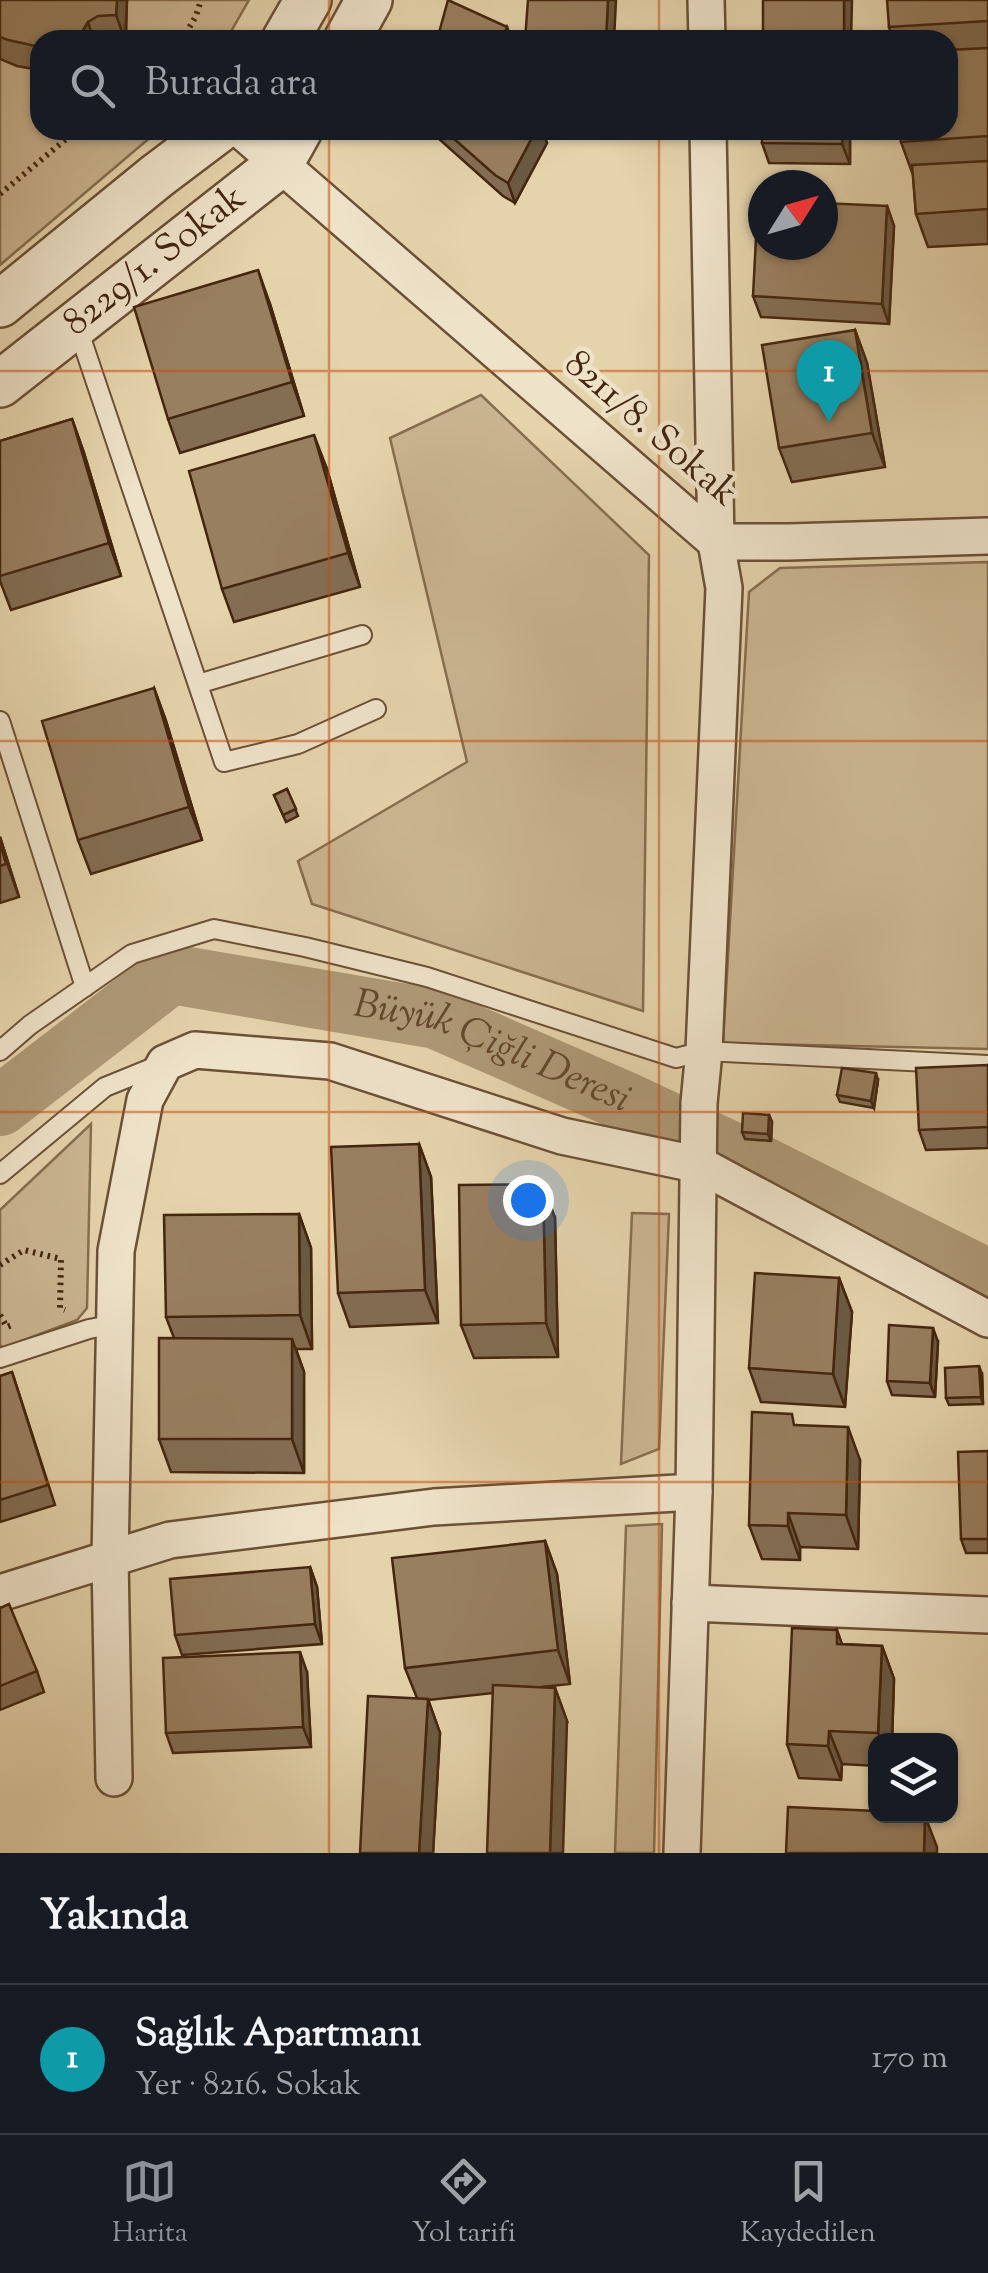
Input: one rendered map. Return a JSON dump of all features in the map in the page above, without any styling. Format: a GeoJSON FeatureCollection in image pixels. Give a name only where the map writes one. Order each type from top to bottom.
{"type":"FeatureCollection","features":[{"type":"Feature","properties":{"kind":"street"},"geometry":{"type":"LineString","coordinates":[[291,30],[308,0]]}},
{"type":"Feature","properties":{"kind":"street"},"geometry":{"type":"LineString","coordinates":[[353,30],[368,0]]}},
{"type":"Feature","properties":{"kind":"street"},"geometry":{"type":"LineString","coordinates":[[706,0],[707,30]]}},
{"type":"Feature","properties":{"kind":"street","name":"8229/1. Sokak"},"geometry":{"type":"LineString","coordinates":[[0,304],[205,140]]}},
{"type":"Feature","properties":{"kind":"street"},"geometry":{"type":"LineString","coordinates":[[708,140],[716,542],[988,536]]}},
{"type":"Feature","properties":{"kind":"street","name":"8229/1. Sokak"},"geometry":{"type":"LineString","coordinates":[[0,384],[290,147]]}},
{"type":"Feature","properties":{"kind":"street","name":"8211/8. Sokak"},"geometry":{"type":"LineString","coordinates":[[290,147],[716,542],[724,588],[699,1102],[694,1492],[682,1853]]}},
{"type":"Feature","properties":{"kind":"street"},"geometry":{"type":"LineString","coordinates":[[114,1778],[110,1559],[116,1251],[145,1100],[165,1063],[195,1050],[330,1061],[562,1136],[700,1165],[988,1319]]}},
{"type":"Feature","properties":{"kind":"street"},"geometry":{"type":"LineString","coordinates":[[0,1594],[170,1540],[434,1507],[694,1492]]}},
{"type":"Feature","properties":{"kind":"street"},"geometry":{"type":"LineString","coordinates":[[690,1602],[988,1615]]}},
{"type":"Feature","properties":{"kind":"lane"},"geometry":{"type":"LineString","coordinates":[[76,323],[224,762],[298,744],[376,709]]}},
{"type":"Feature","properties":{"kind":"lane"},"geometry":{"type":"LineString","coordinates":[[198,684],[362,635]]}},
{"type":"Feature","properties":{"kind":"lane"},"geometry":{"type":"LineString","coordinates":[[0,722],[7,769],[85,987]]}},
{"type":"Feature","properties":{"kind":"lane"},"geometry":{"type":"LineString","coordinates":[[0,1051],[30,1025],[132,954],[214,930],[427,977],[676,1058],[704,1051],[988,1065]]}},
{"type":"Feature","properties":{"kind":"lane"},"geometry":{"type":"LineString","coordinates":[[0,1174],[105,1087],[165,1063]]}},
{"type":"Feature","properties":{"kind":"lane"},"geometry":{"type":"LineString","coordinates":[[0,1358],[115,1324]]}},
{"type":"Feature","properties":{"kind":"path"},"geometry":{"type":"LineString","coordinates":[[188,30],[200,0]]}},
{"type":"Feature","properties":{"kind":"path"},"geometry":{"type":"LineString","coordinates":[[0,194],[65,140]]}},
{"type":"Feature","properties":{"kind":"path"},"geometry":{"type":"LineString","coordinates":[[0,1266],[24,1250],[61,1258],[60,1308],[76,1312]]}},
{"type":"Feature","properties":{"kind":"path"},"geometry":{"type":"LineString","coordinates":[[1,1318],[7,1327],[25,1320]]}},
{"type":"Feature","properties":{"kind":"shaded area"},"geometry":{"type":"Polygon","coordinates":[[[0,0],[249,0],[232,30],[30,30],[30,140],[147,140],[0,265],[0,0]]]}},
{"type":"Feature","properties":{"kind":"shaded area"},"geometry":{"type":"Polygon","coordinates":[[[481,395],[649,555],[643,1011],[312,904],[298,861],[467,762],[390,438],[481,395]]]}},
{"type":"Feature","properties":{"kind":"shaded area"},"geometry":{"type":"Polygon","coordinates":[[[988,562],[988,1049],[723,1043],[749,592],[780,568],[988,562]]]}},
{"type":"Feature","properties":{"kind":"shaded area"},"geometry":{"type":"Polygon","coordinates":[[[91,1124],[87,1308],[77,1320],[3,1348],[0,1210],[91,1124]]]}},
{"type":"Feature","properties":{"kind":"shaded area"},"geometry":{"type":"Polygon","coordinates":[[[632,1213],[669,1214],[659,1449],[621,1464],[632,1213]]]}},
{"type":"Feature","properties":{"kind":"shaded area"},"geometry":{"type":"Polygon","coordinates":[[[662,1524],[654,1853],[615,1853],[626,1526],[662,1524]]]}},
{"type":"Feature","properties":{"kind":"building"},"geometry":{"type":"Polygon","coordinates":[[[0,0],[117,0],[116,15],[98,16],[83,30],[30,30],[30,45],[0,37],[0,0]]]}},
{"type":"Feature","properties":{"kind":"building"},"geometry":{"type":"Polygon","coordinates":[[[448,0],[507,27],[506,30],[440,30],[448,0]]]}},
{"type":"Feature","properties":{"kind":"building"},"geometry":{"type":"Polygon","coordinates":[[[528,0],[608,0],[606,30],[526,30],[528,0]]]}},
{"type":"Feature","properties":{"kind":"building"},"geometry":{"type":"Polygon","coordinates":[[[763,0],[844,0],[844,30],[763,30],[763,0]]]}},
{"type":"Feature","properties":{"kind":"building"},"geometry":{"type":"Polygon","coordinates":[[[887,0],[988,0],[988,21],[889,27],[887,0]]]}},
{"type":"Feature","properties":{"kind":"building"},"geometry":{"type":"Polygon","coordinates":[[[988,48],[988,136],[958,138],[958,50],[988,48]]]}},
{"type":"Feature","properties":{"kind":"building"},"geometry":{"type":"Polygon","coordinates":[[[455,140],[531,140],[508,183],[455,140]]]}},
{"type":"Feature","properties":{"kind":"building"},"geometry":{"type":"Polygon","coordinates":[[[762,140],[842,140],[842,144],[762,140]]]}},
{"type":"Feature","properties":{"kind":"building"},"geometry":{"type":"Polygon","coordinates":[[[988,161],[988,209],[916,214],[912,165],[988,161]]]}},
{"type":"Feature","properties":{"kind":"building"},"geometry":{"type":"Polygon","coordinates":[[[838,204],[887,206],[882,304],[753,296],[755,260],[838,260],[838,204]]]}},
{"type":"Feature","properties":{"kind":"building"},"geometry":{"type":"Polygon","coordinates":[[[258,270],[292,382],[168,419],[134,307],[258,270]]]}},
{"type":"Feature","properties":{"kind":"building"},"geometry":{"type":"Polygon","coordinates":[[[855,330],[872,433],[779,448],[762,345],[855,330]]]}},
{"type":"Feature","properties":{"kind":"building"},"geometry":{"type":"Polygon","coordinates":[[[72,419],[109,543],[0,576],[0,441],[72,419]]]}},
{"type":"Feature","properties":{"kind":"building"},"geometry":{"type":"Polygon","coordinates":[[[314,435],[348,553],[222,589],[189,471],[314,435]]]}},
{"type":"Feature","properties":{"kind":"building"},"geometry":{"type":"Polygon","coordinates":[[[154,688],[189,807],[78,840],[42,721],[154,688]]]}},
{"type":"Feature","properties":{"kind":"building"},"geometry":{"type":"Polygon","coordinates":[[[287,789],[296,809],[283,815],[274,795],[287,789]]]}},
{"type":"Feature","properties":{"kind":"building"},"geometry":{"type":"Polygon","coordinates":[[[0,843],[6,864],[0,866],[0,843]]]}},
{"type":"Feature","properties":{"kind":"building"},"geometry":{"type":"Polygon","coordinates":[[[988,1065],[988,1127],[919,1130],[916,1068],[988,1065]]]}},
{"type":"Feature","properties":{"kind":"building"},"geometry":{"type":"Polygon","coordinates":[[[842,1068],[876,1073],[871,1101],[837,1095],[842,1068]]]}},
{"type":"Feature","properties":{"kind":"building"},"geometry":{"type":"Polygon","coordinates":[[[743,1113],[769,1115],[768,1134],[742,1132],[743,1113]]]}},
{"type":"Feature","properties":{"kind":"building"},"geometry":{"type":"Polygon","coordinates":[[[419,1144],[425,1290],[338,1293],[331,1147],[419,1144]]]}},
{"type":"Feature","properties":{"kind":"building"},"geometry":{"type":"Polygon","coordinates":[[[543,1184],[546,1323],[461,1325],[459,1185],[543,1184]]]}},
{"type":"Feature","properties":{"kind":"building"},"geometry":{"type":"Polygon","coordinates":[[[299,1214],[300,1315],[166,1317],[164,1215],[299,1214]]]}},
{"type":"Feature","properties":{"kind":"building"},"geometry":{"type":"Polygon","coordinates":[[[755,1273],[839,1278],[833,1374],[749,1368],[755,1273]]]}},
{"type":"Feature","properties":{"kind":"building"},"geometry":{"type":"Polygon","coordinates":[[[889,1325],[933,1328],[930,1383],[887,1381],[889,1325]]]}},
{"type":"Feature","properties":{"kind":"building"},"geometry":{"type":"Polygon","coordinates":[[[159,1338],[292,1339],[292,1439],[159,1439],[159,1338]]]}},
{"type":"Feature","properties":{"kind":"building"},"geometry":{"type":"Polygon","coordinates":[[[979,1366],[981,1397],[946,1398],[945,1368],[979,1366]]]}},
{"type":"Feature","properties":{"kind":"building"},"geometry":{"type":"Polygon","coordinates":[[[12,1372],[48,1485],[0,1500],[0,1376],[12,1372]]]}},
{"type":"Feature","properties":{"kind":"building"},"geometry":{"type":"Polygon","coordinates":[[[752,1412],[792,1414],[794,1425],[848,1427],[846,1515],[788,1513],[788,1526],[749,1525],[752,1412]]]}},
{"type":"Feature","properties":{"kind":"building"},"geometry":{"type":"Polygon","coordinates":[[[988,1451],[988,1539],[961,1539],[958,1452],[988,1451]]]}},
{"type":"Feature","properties":{"kind":"building"},"geometry":{"type":"Polygon","coordinates":[[[545,1541],[558,1650],[405,1668],[392,1558],[545,1541]]]}},
{"type":"Feature","properties":{"kind":"building"},"geometry":{"type":"Polygon","coordinates":[[[310,1567],[315,1624],[175,1635],[170,1579],[310,1567]]]}},
{"type":"Feature","properties":{"kind":"building"},"geometry":{"type":"Polygon","coordinates":[[[9,1604],[37,1671],[0,1686],[0,1608],[9,1604]]]}},
{"type":"Feature","properties":{"kind":"building"},"geometry":{"type":"Polygon","coordinates":[[[792,1628],[837,1630],[837,1644],[882,1646],[878,1733],[829,1731],[828,1746],[787,1744],[792,1628]]]}},
{"type":"Feature","properties":{"kind":"building"},"geometry":{"type":"Polygon","coordinates":[[[300,1652],[303,1727],[166,1733],[163,1658],[300,1652]]]}},
{"type":"Feature","properties":{"kind":"building"},"geometry":{"type":"Polygon","coordinates":[[[493,1685],[555,1688],[550,1853],[487,1853],[493,1685]]]}},
{"type":"Feature","properties":{"kind":"building"},"geometry":{"type":"Polygon","coordinates":[[[368,1696],[428,1699],[419,1853],[360,1853],[368,1696]]]}},
{"type":"Feature","properties":{"kind":"building"},"geometry":{"type":"Polygon","coordinates":[[[788,1807],[868,1811],[868,1823],[925,1823],[924,1853],[786,1853],[788,1807]]]}},
{"type":"Feature","properties":{"kind":"waterway","name":"Büyük Çiğli Deresi"},"geometry":{"type":"LineString","coordinates":[[0,1106],[171,974],[436,1019],[626,1102],[988,1279]]}},
{"type":"Feature","properties":{"kind":"place","name":"Sağlık Apartmanı"},"geometry":{"type":"Point","coordinates":[829,422]}}]}
